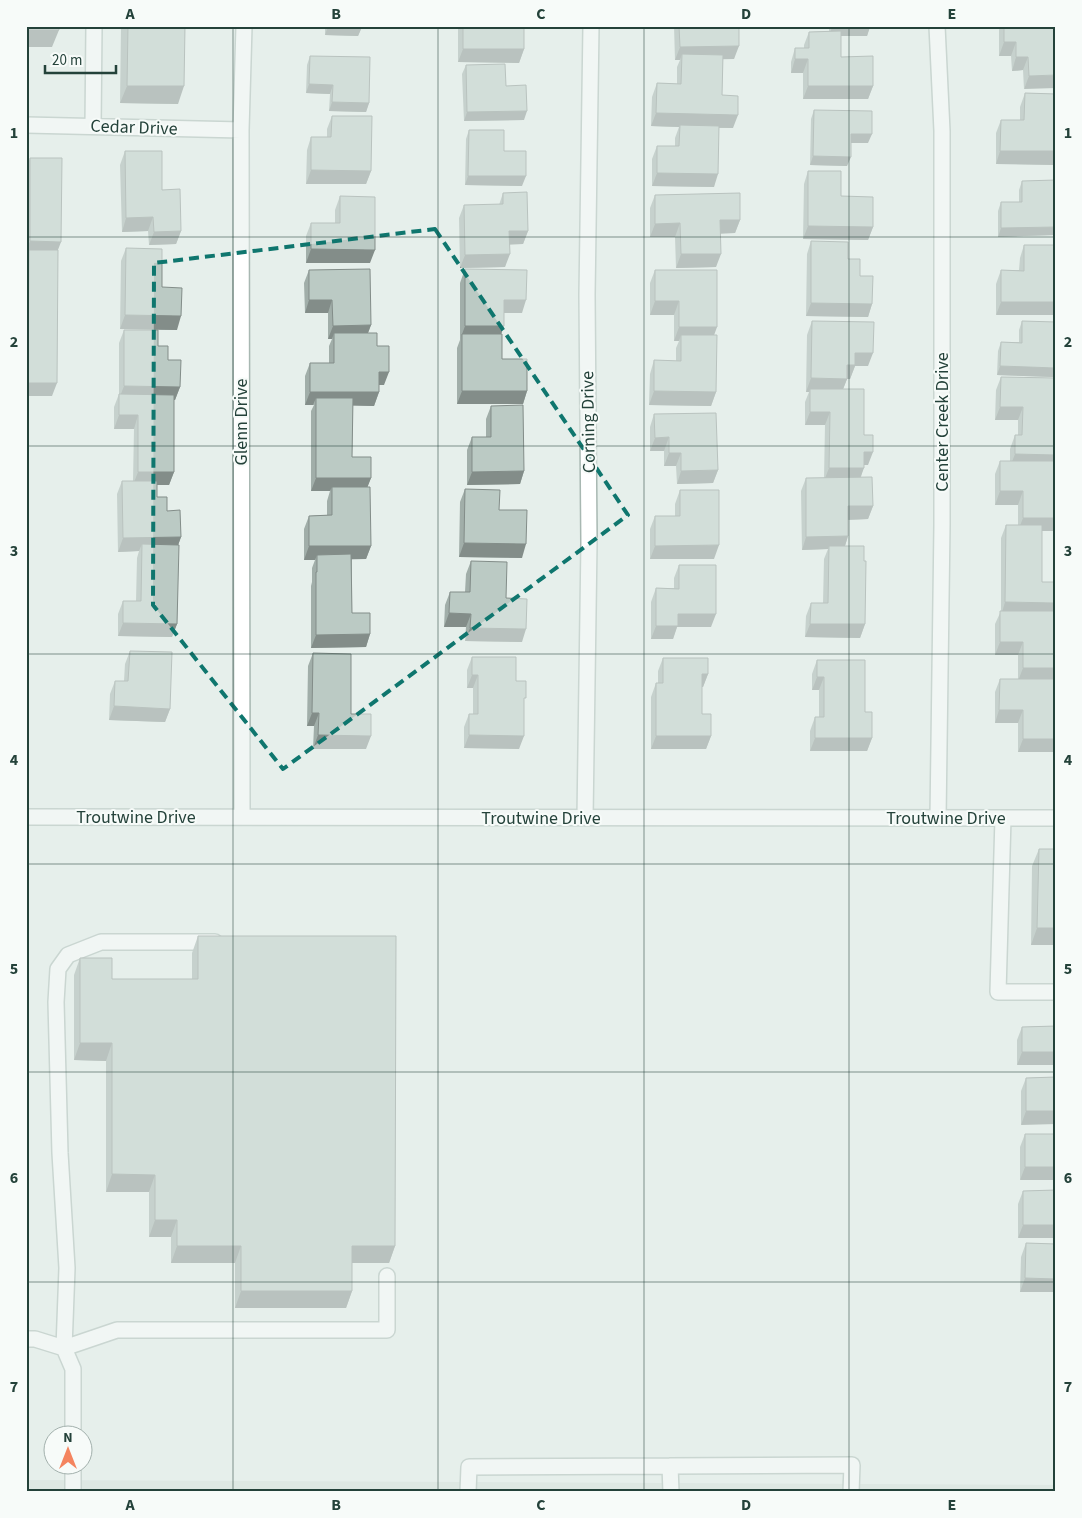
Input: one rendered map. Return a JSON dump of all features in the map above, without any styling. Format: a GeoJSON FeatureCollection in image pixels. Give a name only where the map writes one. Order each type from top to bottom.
{"type":"FeatureCollection","features":[{"type":"Feature","properties":{"kind":"street"},"geometry":{"type":"LineString","coordinates":[[93,126],[94,26]]}},
{"type":"Feature","properties":{"kind":"street","name":"Glenn Drive"},"geometry":{"type":"LineString","coordinates":[[242,817],[241,130],[244,26]]}},
{"type":"Feature","properties":{"kind":"street","name":"Corning Drive"},"geometry":{"type":"LineString","coordinates":[[585,818],[589,543],[586,294],[591,26]]}},
{"type":"Feature","properties":{"kind":"street","name":"Center Creek Drive"},"geometry":{"type":"LineString","coordinates":[[938,26],[942,131],[942,525],[938,818]]}},
{"type":"Feature","properties":{"kind":"street","name":"Cedar Drive"},"geometry":{"type":"LineString","coordinates":[[26,125],[241,130]]}},
{"type":"Feature","properties":{"kind":"street","name":"Troutwine Drive"},"geometry":{"type":"LineString","coordinates":[[26,817],[1056,818]]}},
{"type":"Feature","properties":{"kind":"street"},"geometry":{"type":"LineString","coordinates":[[1003,818],[998,992],[1056,992]]}},
{"type":"Feature","properties":{"kind":"street"},"geometry":{"type":"LineString","coordinates":[[73,1426],[73,1369],[64,1348],[67,1268],[60,1153],[56,1002],[58,969],[68,954],[101,942],[225,942]]}},
{"type":"Feature","properties":{"kind":"street"},"geometry":{"type":"LineString","coordinates":[[26,1339],[35,1339],[64,1348],[117,1330],[387,1330],[387,1276]]}},
{"type":"Feature","properties":{"kind":"street"},"geometry":{"type":"LineString","coordinates":[[468,1492],[469,1466],[852,1465],[851,1492]]}},
{"type":"Feature","properties":{"kind":"street"},"geometry":{"type":"LineString","coordinates":[[670,1466],[671,1492]]}},
{"type":"Feature","properties":{"kind":"street"},"geometry":{"type":"LineString","coordinates":[[73,1476],[74,1492]]}},
{"type":"Feature","properties":{"kind":"highlighted area"},"geometry":{"type":"Polygon","coordinates":[[[435,229],[628,515],[283,769],[153,605],[154,263],[435,229]]]}},
{"type":"Feature","properties":{"kind":"shaded area"},"geometry":{"type":"Polygon","coordinates":[[[26,1480],[1056,1485],[1056,1492],[26,1492],[26,1480]]]}},
{"type":"Feature","properties":{"kind":"building"},"geometry":{"type":"Polygon","coordinates":[[[26,26],[59,26],[59,30],[26,30],[26,26]]]}},
{"type":"Feature","properties":{"kind":"building"},"geometry":{"type":"Polygon","coordinates":[[[128,26],[185,26],[184,86],[127,86],[128,26]]]}},
{"type":"Feature","properties":{"kind":"building"},"geometry":{"type":"Polygon","coordinates":[[[463,26],[524,26],[524,49],[463,49],[463,26]]]}},
{"type":"Feature","properties":{"kind":"building"},"geometry":{"type":"Polygon","coordinates":[[[679,26],[739,26],[739,46],[680,47],[679,26]]]}},
{"type":"Feature","properties":{"kind":"building"},"geometry":{"type":"Polygon","coordinates":[[[832,26],[870,26],[870,27],[832,26]]]}},
{"type":"Feature","properties":{"kind":"building"},"geometry":{"type":"Polygon","coordinates":[[[1004,26],[1056,26],[1056,75],[1029,76],[1028,57],[1016,57],[1016,42],[1004,42],[1004,26]]]}},
{"type":"Feature","properties":{"kind":"building"},"geometry":{"type":"Polygon","coordinates":[[[841,31],[841,57],[873,56],[873,86],[808,86],[808,59],[795,59],[795,48],[809,48],[809,32],[841,31]]]}},
{"type":"Feature","properties":{"kind":"building"},"geometry":{"type":"Polygon","coordinates":[[[682,54],[723,55],[722,95],[738,96],[738,115],[656,113],[657,83],[681,84],[682,54]]]}},
{"type":"Feature","properties":{"kind":"building"},"geometry":{"type":"Polygon","coordinates":[[[310,56],[370,57],[369,103],[332,102],[333,85],[309,84],[310,56]]]}},
{"type":"Feature","properties":{"kind":"building"},"geometry":{"type":"Polygon","coordinates":[[[505,64],[506,86],[526,85],[527,111],[467,112],[466,65],[505,64]]]}},
{"type":"Feature","properties":{"kind":"building"},"geometry":{"type":"Polygon","coordinates":[[[1025,93],[1056,94],[1056,151],[1000,151],[1001,120],[1024,120],[1025,93]]]}},
{"type":"Feature","properties":{"kind":"building"},"geometry":{"type":"Polygon","coordinates":[[[814,110],[872,111],[872,134],[851,134],[851,157],[813,156],[814,110]]]}},
{"type":"Feature","properties":{"kind":"building"},"geometry":{"type":"Polygon","coordinates":[[[332,116],[372,116],[371,171],[311,170],[311,137],[331,137],[332,116]]]}},
{"type":"Feature","properties":{"kind":"building"},"geometry":{"type":"Polygon","coordinates":[[[680,125],[719,126],[718,174],[657,173],[657,146],[679,146],[680,125]]]}},
{"type":"Feature","properties":{"kind":"building"},"geometry":{"type":"Polygon","coordinates":[[[469,130],[504,130],[504,151],[526,151],[526,176],[468,176],[469,130]]]}},
{"type":"Feature","properties":{"kind":"building"},"geometry":{"type":"Polygon","coordinates":[[[125,151],[162,151],[162,190],[180,189],[181,231],[154,232],[153,217],[126,218],[125,151]]]}},
{"type":"Feature","properties":{"kind":"building"},"geometry":{"type":"Polygon","coordinates":[[[30,158],[62,158],[61,242],[30,241],[30,158]]]}},
{"type":"Feature","properties":{"kind":"building"},"geometry":{"type":"Polygon","coordinates":[[[808,171],[841,171],[841,196],[873,197],[873,227],[808,226],[808,171]]]}},
{"type":"Feature","properties":{"kind":"building"},"geometry":{"type":"Polygon","coordinates":[[[1056,180],[1056,227],[1001,228],[1001,202],[1022,202],[1022,181],[1056,180]]]}},
{"type":"Feature","properties":{"kind":"building"},"geometry":{"type":"Polygon","coordinates":[[[527,192],[528,231],[509,231],[510,254],[465,255],[464,205],[503,204],[503,193],[527,192]]]}},
{"type":"Feature","properties":{"kind":"building"},"geometry":{"type":"Polygon","coordinates":[[[740,193],[740,220],[720,220],[721,254],[681,254],[680,223],[655,224],[655,195],[740,193]]]}},
{"type":"Feature","properties":{"kind":"building"},"geometry":{"type":"Polygon","coordinates":[[[340,196],[375,197],[375,250],[311,249],[311,223],[340,223],[340,196]]]}},
{"type":"Feature","properties":{"kind":"building"},"geometry":{"type":"Polygon","coordinates":[[[811,241],[848,242],[848,259],[860,259],[860,276],[873,276],[872,304],[811,303],[811,241]]]}},
{"type":"Feature","properties":{"kind":"building"},"geometry":{"type":"Polygon","coordinates":[[[1024,245],[1056,245],[1056,302],[1001,302],[1001,270],[1024,271],[1024,245]]]}},
{"type":"Feature","properties":{"kind":"building"},"geometry":{"type":"Polygon","coordinates":[[[126,248],[162,249],[162,287],[182,288],[181,316],[125,315],[126,248]]]}},
{"type":"Feature","properties":{"kind":"building"},"geometry":{"type":"Polygon","coordinates":[[[29,250],[58,250],[57,383],[28,383],[29,250]]]}},
{"type":"Feature","properties":{"kind":"building"},"geometry":{"type":"Polygon","coordinates":[[[370,269],[371,325],[333,326],[332,300],[309,300],[309,270],[370,269]]]}},
{"type":"Feature","properties":{"kind":"building"},"geometry":{"type":"Polygon","coordinates":[[[465,269],[527,270],[526,300],[504,300],[504,326],[465,326],[465,269]]]}},
{"type":"Feature","properties":{"kind":"building"},"geometry":{"type":"Polygon","coordinates":[[[655,270],[717,270],[717,327],[679,327],[679,301],[655,301],[655,270]]]}},
{"type":"Feature","properties":{"kind":"building"},"geometry":{"type":"Polygon","coordinates":[[[812,321],[874,322],[873,353],[855,353],[855,365],[847,365],[847,379],[811,378],[812,321]]]}},
{"type":"Feature","properties":{"kind":"building"},"geometry":{"type":"Polygon","coordinates":[[[1022,321],[1056,322],[1056,368],[1000,366],[1001,342],[1022,343],[1022,321]]]}},
{"type":"Feature","properties":{"kind":"building"},"geometry":{"type":"Polygon","coordinates":[[[124,330],[158,330],[158,346],[168,346],[168,360],[181,360],[180,387],[124,386],[124,330]]]}},
{"type":"Feature","properties":{"kind":"building"},"geometry":{"type":"Polygon","coordinates":[[[334,333],[377,333],[377,346],[389,346],[389,372],[379,372],[379,392],[310,392],[310,363],[334,363],[334,333]]]}},
{"type":"Feature","properties":{"kind":"building"},"geometry":{"type":"Polygon","coordinates":[[[462,334],[502,334],[502,359],[527,359],[527,391],[462,391],[462,334]]]}},
{"type":"Feature","properties":{"kind":"building"},"geometry":{"type":"Polygon","coordinates":[[[681,335],[717,335],[716,392],[654,391],[654,360],[681,361],[681,335]]]}},
{"type":"Feature","properties":{"kind":"building"},"geometry":{"type":"Polygon","coordinates":[[[1001,377],[1056,378],[1056,455],[1015,454],[1015,435],[1022,435],[1023,407],[1000,407],[1001,377]]]}},
{"type":"Feature","properties":{"kind":"building"},"geometry":{"type":"Polygon","coordinates":[[[810,389],[864,389],[864,435],[873,435],[873,452],[864,452],[864,468],[829,468],[830,412],[810,412],[810,389]]]}},
{"type":"Feature","properties":{"kind":"building"},"geometry":{"type":"Polygon","coordinates":[[[119,394],[174,395],[174,472],[138,472],[138,415],[119,415],[119,394]]]}},
{"type":"Feature","properties":{"kind":"building"},"geometry":{"type":"Polygon","coordinates":[[[316,398],[353,398],[352,457],[371,457],[371,478],[316,478],[316,398]]]}},
{"type":"Feature","properties":{"kind":"building"},"geometry":{"type":"Polygon","coordinates":[[[523,405],[524,471],[472,472],[472,437],[491,437],[491,406],[523,405]]]}},
{"type":"Feature","properties":{"kind":"building"},"geometry":{"type":"Polygon","coordinates":[[[716,413],[718,470],[681,471],[681,453],[669,453],[669,437],[655,438],[654,414],[716,413]]]}},
{"type":"Feature","properties":{"kind":"building"},"geometry":{"type":"Polygon","coordinates":[[[1000,461],[1056,461],[1056,518],[1023,518],[1023,491],[1000,491],[1000,461]]]}},
{"type":"Feature","properties":{"kind":"building"},"geometry":{"type":"Polygon","coordinates":[[[872,477],[873,506],[848,506],[848,536],[806,537],[806,478],[872,477]]]}},
{"type":"Feature","properties":{"kind":"building"},"geometry":{"type":"Polygon","coordinates":[[[122,481],[157,481],[157,497],[167,497],[167,511],[180,510],[181,537],[123,538],[122,481]]]}},
{"type":"Feature","properties":{"kind":"building"},"geometry":{"type":"Polygon","coordinates":[[[332,487],[370,487],[371,546],[309,546],[309,516],[332,515],[332,487]]]}},
{"type":"Feature","properties":{"kind":"building"},"geometry":{"type":"Polygon","coordinates":[[[465,489],[500,490],[499,510],[527,510],[526,544],[464,543],[465,489]]]}},
{"type":"Feature","properties":{"kind":"building"},"geometry":{"type":"Polygon","coordinates":[[[680,490],[719,490],[719,545],[655,546],[655,516],[680,516],[680,490]]]}},
{"type":"Feature","properties":{"kind":"building"},"geometry":{"type":"Polygon","coordinates":[[[1006,525],[1042,525],[1042,582],[1056,582],[1056,603],[1005,602],[1006,525]]]}},
{"type":"Feature","properties":{"kind":"building"},"geometry":{"type":"Polygon","coordinates":[[[142,544],[179,545],[177,624],[123,623],[123,601],[141,601],[142,544]]]}},
{"type":"Feature","properties":{"kind":"building"},"geometry":{"type":"Polygon","coordinates":[[[829,546],[864,546],[864,561],[866,561],[865,624],[810,624],[811,603],[828,603],[829,546]]]}},
{"type":"Feature","properties":{"kind":"building"},"geometry":{"type":"Polygon","coordinates":[[[351,554],[352,613],[370,613],[370,634],[316,635],[317,555],[351,554]]]}},
{"type":"Feature","properties":{"kind":"building"},"geometry":{"type":"Polygon","coordinates":[[[471,561],[507,562],[506,598],[527,599],[526,629],[470,628],[471,614],[449,613],[450,592],[470,592],[471,561]]]}},
{"type":"Feature","properties":{"kind":"building"},"geometry":{"type":"Polygon","coordinates":[[[679,565],[716,565],[716,614],[678,614],[678,626],[656,626],[656,588],[679,589],[679,565]]]}},
{"type":"Feature","properties":{"kind":"building"},"geometry":{"type":"Polygon","coordinates":[[[1000,611],[1056,611],[1056,668],[1023,668],[1023,642],[1000,642],[1000,611]]]}},
{"type":"Feature","properties":{"kind":"building"},"geometry":{"type":"Polygon","coordinates":[[[130,651],[172,652],[170,709],[114,706],[115,681],[128,681],[130,651]]]}},
{"type":"Feature","properties":{"kind":"building"},"geometry":{"type":"Polygon","coordinates":[[[313,653],[351,654],[351,714],[371,714],[371,736],[318,735],[319,713],[312,713],[313,653]]]}},
{"type":"Feature","properties":{"kind":"building"},"geometry":{"type":"Polygon","coordinates":[[[472,657],[516,657],[516,681],[526,681],[524,736],[469,735],[469,714],[478,714],[478,675],[472,675],[472,657]]]}},
{"type":"Feature","properties":{"kind":"building"},"geometry":{"type":"Polygon","coordinates":[[[663,658],[708,658],[708,674],[702,674],[702,714],[711,714],[711,736],[656,736],[656,683],[663,683],[663,658]]]}},
{"type":"Feature","properties":{"kind":"building"},"geometry":{"type":"Polygon","coordinates":[[[817,660],[865,660],[865,712],[872,712],[872,738],[815,738],[815,717],[824,717],[824,677],[817,677],[817,660]]]}},
{"type":"Feature","properties":{"kind":"building"},"geometry":{"type":"Polygon","coordinates":[[[1000,679],[1056,679],[1056,739],[1023,739],[1023,710],[999,710],[1000,679]]]}},
{"type":"Feature","properties":{"kind":"building"},"geometry":{"type":"Polygon","coordinates":[[[1039,849],[1056,849],[1056,928],[1037,928],[1039,849]]]}},
{"type":"Feature","properties":{"kind":"building"},"geometry":{"type":"Polygon","coordinates":[[[198,936],[396,936],[395,1246],[352,1246],[352,1291],[241,1291],[241,1246],[177,1246],[177,1220],[155,1220],[155,1175],[112,1174],[112,1043],[80,1043],[80,958],[112,958],[112,979],[198,979],[198,936]]]}},
{"type":"Feature","properties":{"kind":"building"},"geometry":{"type":"Polygon","coordinates":[[[1056,1026],[1056,1052],[1022,1052],[1022,1027],[1056,1026]]]}},
{"type":"Feature","properties":{"kind":"building"},"geometry":{"type":"Polygon","coordinates":[[[1056,1077],[1056,1111],[1026,1111],[1026,1078],[1056,1077]]]}},
{"type":"Feature","properties":{"kind":"building"},"geometry":{"type":"Polygon","coordinates":[[[1025,1134],[1056,1134],[1056,1167],[1025,1167],[1025,1134]]]}},
{"type":"Feature","properties":{"kind":"building"},"geometry":{"type":"Polygon","coordinates":[[[1056,1190],[1056,1225],[1023,1225],[1023,1191],[1056,1190]]]}},
{"type":"Feature","properties":{"kind":"building"},"geometry":{"type":"Polygon","coordinates":[[[1026,1243],[1056,1244],[1056,1279],[1025,1278],[1026,1243]]]}}]}
